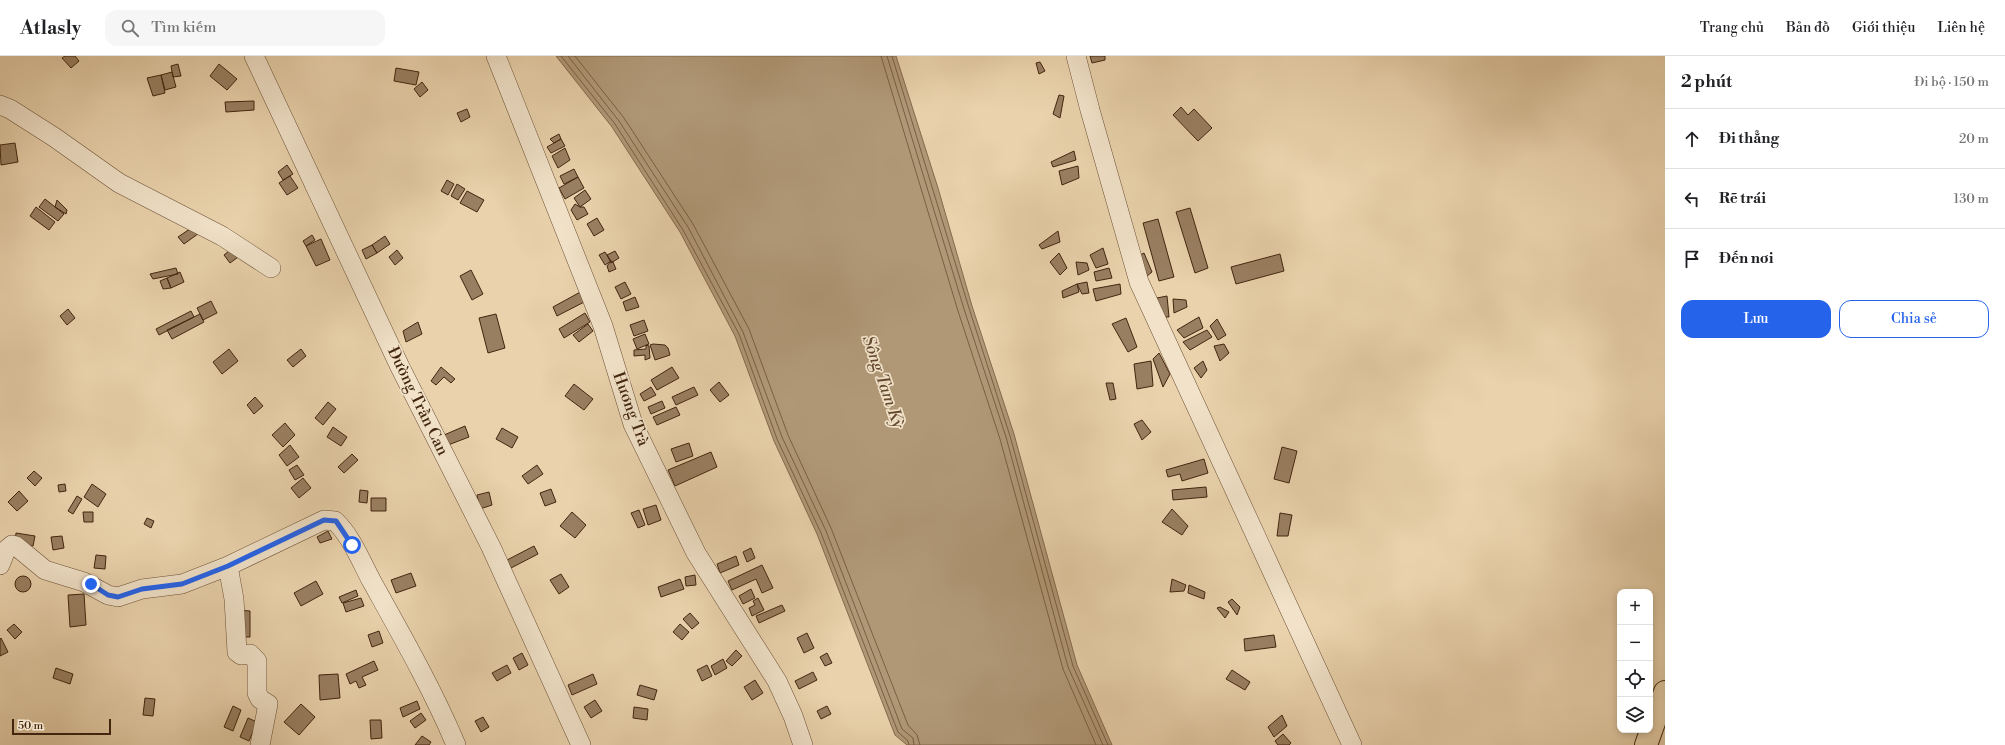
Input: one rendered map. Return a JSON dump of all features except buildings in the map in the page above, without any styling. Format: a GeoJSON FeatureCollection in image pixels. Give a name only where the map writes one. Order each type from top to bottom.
{"type":"FeatureCollection","features":[{"type":"Feature","properties":{"kind":"highway"},"geometry":{"type":"LineString","coordinates":[[1646,745],[1665,692]]}},
{"type":"Feature","properties":{"kind":"highway"},"geometry":{"type":"LineString","coordinates":[[1662,745],[1665,735]]}},
{"type":"Feature","properties":{"kind":"street","name":"Đường Trần Can"},"geometry":{"type":"LineString","coordinates":[[254,56],[400,367],[491,546],[581,745]]}},
{"type":"Feature","properties":{"kind":"street","name":"Hương Trà"},"geometry":{"type":"LineString","coordinates":[[496,56],[603,326],[633,424],[696,553],[777,681],[793,716],[803,745]]}},
{"type":"Feature","properties":{"kind":"street"},"geometry":{"type":"LineString","coordinates":[[1076,56],[1139,282],[1352,745]]}},
{"type":"Feature","properties":{"kind":"street"},"geometry":{"type":"LineString","coordinates":[[0,105],[10,109],[54,137],[118,183],[222,236],[271,268]]}},
{"type":"Feature","properties":{"kind":"street"},"geometry":{"type":"LineString","coordinates":[[0,564],[6,550],[12,545],[16,546],[46,570],[84,582],[108,595],[118,597],[142,589],[182,584],[228,566],[324,520],[336,521],[352,545],[392,618],[446,721],[456,745]]}},
{"type":"Feature","properties":{"kind":"street"},"geometry":{"type":"LineString","coordinates":[[228,566],[234,599],[237,652],[241,655],[250,654],[257,661],[257,693],[260,699],[268,704],[260,745]]}},
{"type":"Feature","properties":{"kind":"water","name":"Sông Tam Kỳ"},"geometry":{"type":"Polygon","coordinates":[[[556,56],[896,56],[938,188],[972,306],[1014,434],[1077,665],[1112,745],[907,745],[895,735],[817,534],[774,441],[735,336],[680,232],[612,127],[556,56]]]}},
{"type":"Feature","properties":{"kind":"route"},"geometry":{"type":"LineString","coordinates":[[91,584],[108,595],[118,597],[142,589],[182,584],[228,566],[282,542],[324,520],[331,519],[336,521],[352,545]]}}]}
